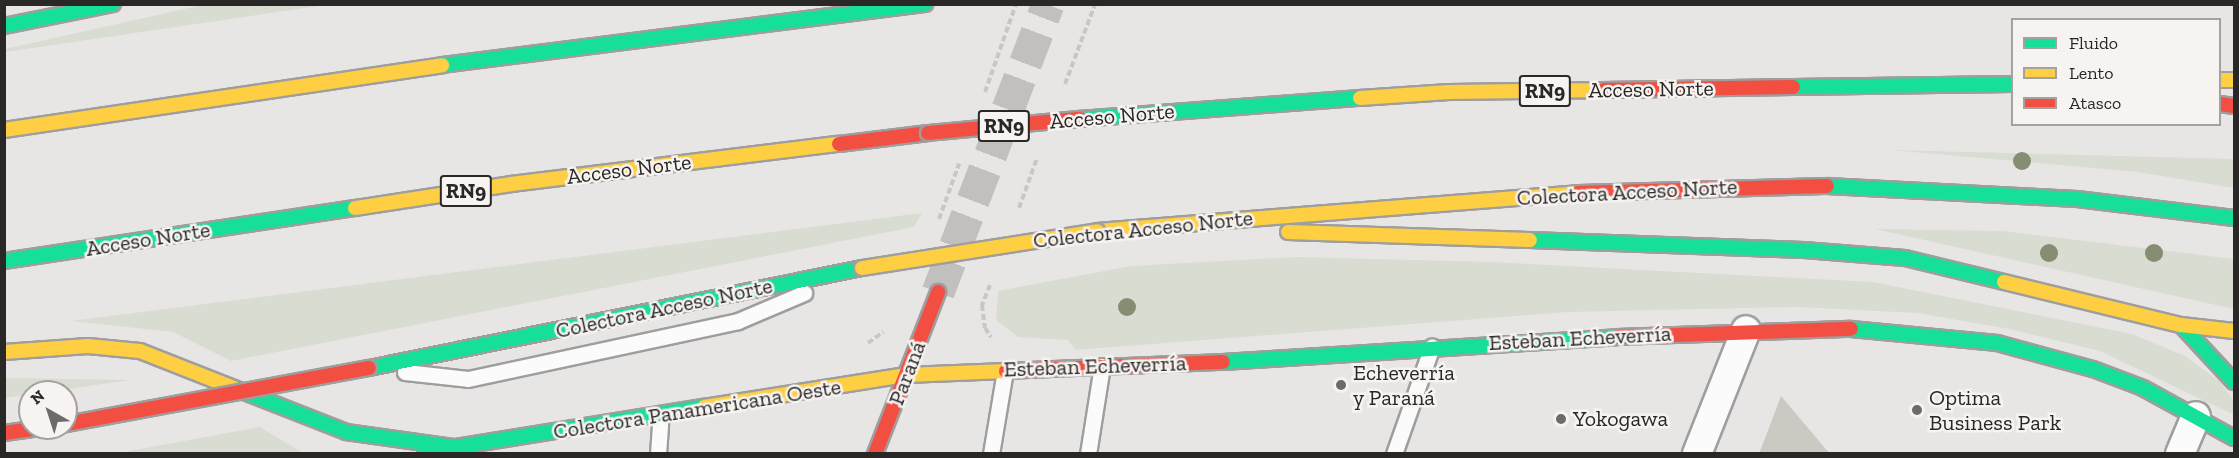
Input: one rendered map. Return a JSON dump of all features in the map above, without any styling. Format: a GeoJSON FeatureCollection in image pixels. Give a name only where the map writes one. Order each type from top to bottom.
{"type":"FeatureCollection","features":[{"type":"Feature","properties":{"kind":"main road"},"geometry":{"type":"LineString","coordinates":[[4,26],[113,4]]}},
{"type":"Feature","properties":{"kind":"main road"},"geometry":{"type":"LineString","coordinates":[[4,130],[506,55],[925,4]]}},
{"type":"Feature","properties":{"kind":"main road","name":"Acceso Norte"},"geometry":{"type":"LineString","coordinates":[[4,261],[511,184],[928,133],[1079,119],[1449,92],[2011,84]]}},
{"type":"Feature","properties":{"kind":"main road","name":"Colectora Acceso Norte"},"geometry":{"type":"LineString","coordinates":[[78,422],[370,368],[861,268],[1103,230],[1389,205],[1659,188],[1821,186],[2077,199],[2235,218]]}},
{"type":"Feature","properties":{"kind":"main road"},"geometry":{"type":"LineString","coordinates":[[1103,230],[1412,234],[1804,250],[1905,258],[2181,326],[2235,331]]}},
{"type":"Feature","properties":{"kind":"main road","name":"Paraná"},"geometry":{"type":"LineString","coordinates":[[875,453],[938,292]]}},
{"type":"Feature","properties":{"kind":"main road"},"geometry":{"type":"LineString","coordinates":[[2181,326],[2235,382]]}},
{"type":"Feature","properties":{"kind":"main road","name":"Esteban Echeverría"},"geometry":{"type":"LineString","coordinates":[[906,375],[1337,357],[1432,346],[1746,330],[1860,329],[1997,343],[2093,369],[2144,388],[2235,438]]}},
{"type":"Feature","properties":{"kind":"main road"},"geometry":{"type":"LineString","coordinates":[[4,352],[88,346],[140,351],[346,432],[453,447]]}},
{"type":"Feature","properties":{"kind":"main road","name":"Colectora Panamericana Oeste"},"geometry":{"type":"LineString","coordinates":[[417,453],[906,375]]}},
{"type":"Feature","properties":{"kind":"street"},"geometry":{"type":"LineString","coordinates":[[1697,453],[1746,330]]}},
{"type":"Feature","properties":{"kind":"street"},"geometry":{"type":"LineString","coordinates":[[2180,453],[2196,416]]}},
{"type":"Feature","properties":{"kind":"lane"},"geometry":{"type":"LineString","coordinates":[[370,368],[468,379],[738,321],[861,268]]}},
{"type":"Feature","properties":{"kind":"lane"},"geometry":{"type":"LineString","coordinates":[[1394,453],[1432,346]]}},
{"type":"Feature","properties":{"kind":"lane"},"geometry":{"type":"LineString","coordinates":[[1088,453],[1102,366]]}},
{"type":"Feature","properties":{"kind":"lane"},"geometry":{"type":"LineString","coordinates":[[991,453],[998,370]]}},
{"type":"Feature","properties":{"kind":"lane"},"geometry":{"type":"LineString","coordinates":[[658,453],[661,415]]}},
{"type":"Feature","properties":{"kind":"path"},"geometry":{"type":"LineString","coordinates":[[1062,93],[1095,4]]}},
{"type":"Feature","properties":{"kind":"path"},"geometry":{"type":"LineString","coordinates":[[1016,216],[1041,149]]}},
{"type":"Feature","properties":{"kind":"path"},"geometry":{"type":"LineString","coordinates":[[991,282],[982,305],[985,328],[998,346],[998,370]]}},
{"type":"Feature","properties":{"kind":"path"},"geometry":{"type":"LineString","coordinates":[[860,350],[891,326]]}},
{"type":"Feature","properties":{"kind":"shaded area"},"geometry":{"type":"Polygon","coordinates":[[[202,5],[325,5],[5,52],[5,49],[202,5]]]}},
{"type":"Feature","properties":{"kind":"shaded area"},"geometry":{"type":"Polygon","coordinates":[[[1891,150],[2234,159],[2234,188],[2138,172],[1891,150]]]}},
{"type":"Feature","properties":{"kind":"shaded area"},"geometry":{"type":"Polygon","coordinates":[[[922,213],[914,227],[231,361],[173,332],[71,321],[922,213]]]}},
{"type":"Feature","properties":{"kind":"shaded area"},"geometry":{"type":"Polygon","coordinates":[[[1875,229],[2003,231],[2234,259],[2234,309],[1875,229]]]}},
{"type":"Feature","properties":{"kind":"shaded area"},"geometry":{"type":"Polygon","coordinates":[[[1297,257],[1491,262],[1873,282],[2132,334],[2185,356],[2219,381],[2234,401],[2234,415],[2100,351],[2009,329],[1917,313],[1797,307],[1568,312],[1075,350],[1068,340],[1018,337],[996,320],[998,291],[1131,266],[1297,257]]]}},
{"type":"Feature","properties":{"kind":"shaded area"},"geometry":{"type":"Polygon","coordinates":[[[4,378],[130,380],[78,387],[78,380],[18,380],[18,396],[5,398],[4,378]]]}},
{"type":"Feature","properties":{"kind":"shaded area"},"geometry":{"type":"Polygon","coordinates":[[[260,427],[303,453],[118,453],[260,427]]]}},
{"type":"Feature","properties":{"kind":"building"},"geometry":{"type":"Polygon","coordinates":[[[1781,396],[1830,454],[1759,454],[1781,396]]]}},
{"type":"Feature","properties":{"kind":"tunnel"},"geometry":{"type":"LineString","coordinates":[[938,292],[1048,4]]}},
{"type":"Feature","properties":{"kind":"traffic: fast"},"geometry":{"type":"LineString","coordinates":[[4,26],[113,4]]}},
{"type":"Feature","properties":{"kind":"traffic: fast"},"geometry":{"type":"LineString","coordinates":[[442,65],[925,4]]}},
{"type":"Feature","properties":{"kind":"traffic: fast"},"geometry":{"type":"LineString","coordinates":[[1793,87],[2011,84]]}},
{"type":"Feature","properties":{"kind":"traffic: fast"},"geometry":{"type":"LineString","coordinates":[[1079,119],[1360,98]]}},
{"type":"Feature","properties":{"kind":"traffic: fast"},"geometry":{"type":"LineString","coordinates":[[1827,186],[2077,199],[2234,218]]}},
{"type":"Feature","properties":{"kind":"traffic: fast"},"geometry":{"type":"LineString","coordinates":[[4,261],[355,208]]}},
{"type":"Feature","properties":{"kind":"traffic: fast"},"geometry":{"type":"LineString","coordinates":[[1530,240],[1804,250],[1905,258],[2004,282]]}},
{"type":"Feature","properties":{"kind":"traffic: fast"},"geometry":{"type":"LineString","coordinates":[[369,368],[862,268]]}},
{"type":"Feature","properties":{"kind":"traffic: fast"},"geometry":{"type":"LineString","coordinates":[[2181,325],[2234,382]]}},
{"type":"Feature","properties":{"kind":"traffic: fast"},"geometry":{"type":"LineString","coordinates":[[1851,329],[1997,343],[2093,369],[2143,388],[2234,438]]}},
{"type":"Feature","properties":{"kind":"traffic: fast"},"geometry":{"type":"LineString","coordinates":[[1223,362],[1617,337]]}},
{"type":"Feature","properties":{"kind":"traffic: fast"},"geometry":{"type":"LineString","coordinates":[[234,388],[346,432],[453,447]]}},
{"type":"Feature","properties":{"kind":"traffic: fast"},"geometry":{"type":"LineString","coordinates":[[425,452],[704,407]]}},
{"type":"Feature","properties":{"kind":"traffic: slow"},"geometry":{"type":"LineString","coordinates":[[4,130],[442,65]]}},
{"type":"Feature","properties":{"kind":"traffic: slow"},"geometry":{"type":"LineString","coordinates":[[2221,80],[2234,80]]}},
{"type":"Feature","properties":{"kind":"traffic: slow"},"geometry":{"type":"LineString","coordinates":[[1360,98],[1449,92],[1603,90]]}},
{"type":"Feature","properties":{"kind":"traffic: slow"},"geometry":{"type":"LineString","coordinates":[[355,208],[511,184],[839,144]]}},
{"type":"Feature","properties":{"kind":"traffic: slow"},"geometry":{"type":"LineString","coordinates":[[1097,231],[1577,193]]}},
{"type":"Feature","properties":{"kind":"traffic: slow"},"geometry":{"type":"LineString","coordinates":[[862,268],[1097,231]]}},
{"type":"Feature","properties":{"kind":"traffic: slow"},"geometry":{"type":"LineString","coordinates":[[1288,232],[1530,240]]}},
{"type":"Feature","properties":{"kind":"traffic: slow"},"geometry":{"type":"LineString","coordinates":[[2004,282],[2181,325],[2234,331]]}},
{"type":"Feature","properties":{"kind":"traffic: slow"},"geometry":{"type":"LineString","coordinates":[[4,352],[88,346],[140,351],[234,388]]}},
{"type":"Feature","properties":{"kind":"traffic: slow"},"geometry":{"type":"LineString","coordinates":[[704,407],[906,375],[1006,371]]}},
{"type":"Feature","properties":{"kind":"traffic: jam"},"geometry":{"type":"LineString","coordinates":[[1603,90],[1793,87]]}},
{"type":"Feature","properties":{"kind":"traffic: jam"},"geometry":{"type":"LineString","coordinates":[[2221,104],[2234,106]]}},
{"type":"Feature","properties":{"kind":"traffic: jam"},"geometry":{"type":"LineString","coordinates":[[928,133],[1079,119]]}},
{"type":"Feature","properties":{"kind":"traffic: jam"},"geometry":{"type":"LineString","coordinates":[[839,144],[928,133]]}},
{"type":"Feature","properties":{"kind":"traffic: jam"},"geometry":{"type":"LineString","coordinates":[[1577,193],[1827,186]]}},
{"type":"Feature","properties":{"kind":"traffic: jam"},"geometry":{"type":"LineString","coordinates":[[875,454],[938,292]]}},
{"type":"Feature","properties":{"kind":"traffic: jam"},"geometry":{"type":"LineString","coordinates":[[1617,337],[1851,329]]}},
{"type":"Feature","properties":{"kind":"traffic: jam"},"geometry":{"type":"LineString","coordinates":[[1006,371],[1223,362]]}},
{"type":"Feature","properties":{"kind":"traffic: jam"},"geometry":{"type":"LineString","coordinates":[[78,422],[369,368]]}},
{"type":"Feature","properties":{"kind":"traffic: jam"},"geometry":{"type":"LineString","coordinates":[[4,433],[18,431]]}},
{"type":"Feature","properties":{"kind":"place","name":"Echeverría y Paraná"},"geometry":{"type":"Point","coordinates":[1341,385]}},
{"type":"Feature","properties":{"kind":"place","name":"Optima Business Park"},"geometry":{"type":"Point","coordinates":[1917,410]}},
{"type":"Feature","properties":{"kind":"place","name":"Yokogawa"},"geometry":{"type":"Point","coordinates":[1561,419]}}]}
